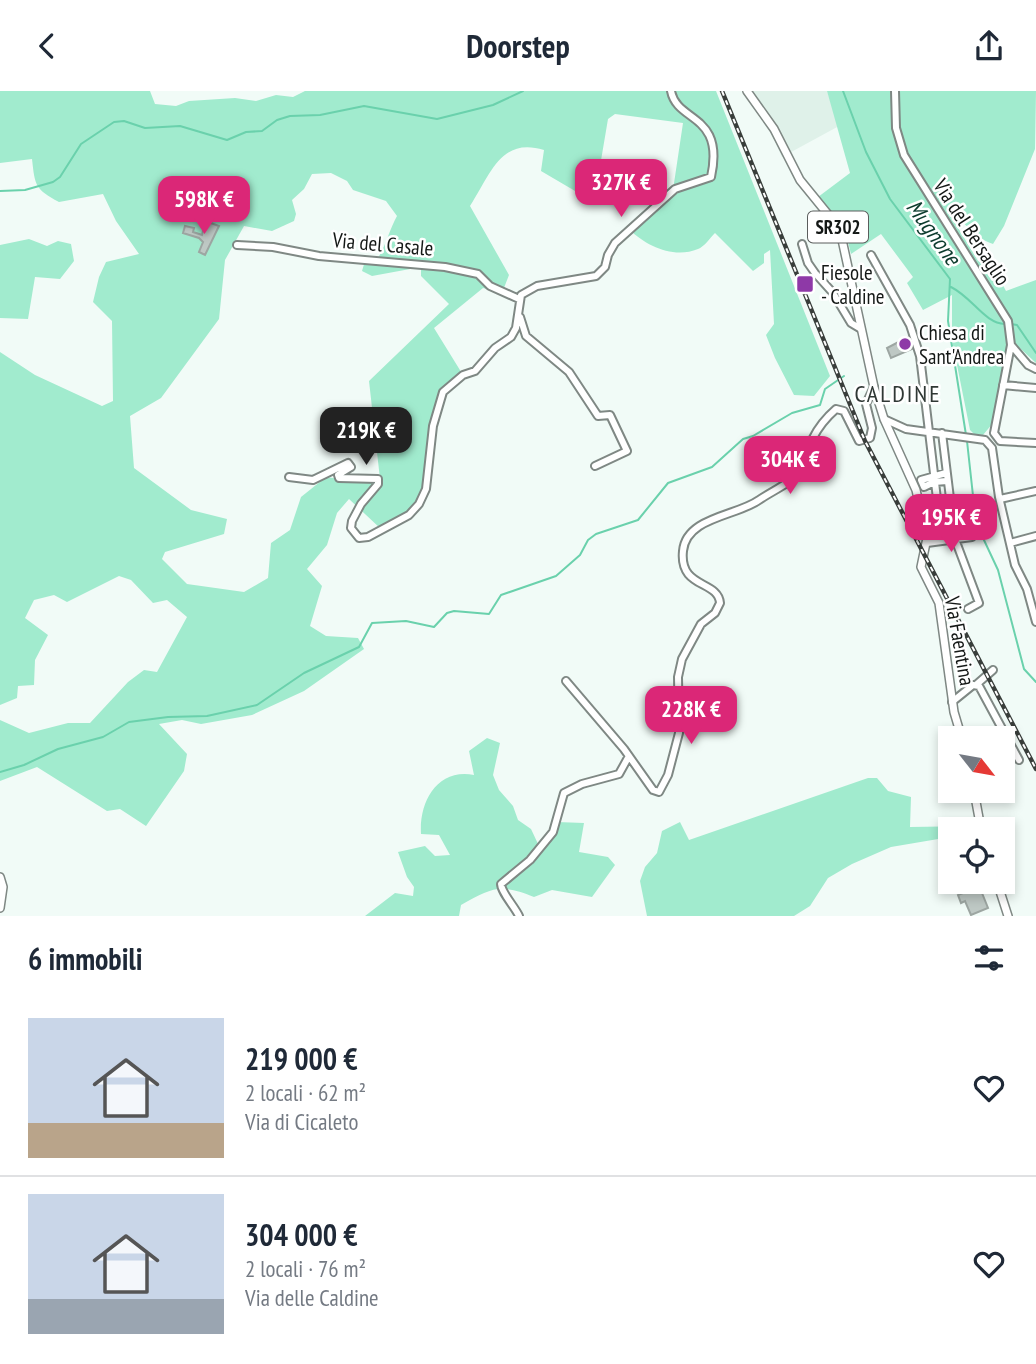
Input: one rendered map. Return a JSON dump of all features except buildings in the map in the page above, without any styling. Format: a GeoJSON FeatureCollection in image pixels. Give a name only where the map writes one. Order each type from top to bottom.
{"type":"FeatureCollection","features":[{"type":"Feature","properties":{"kind":"main road","name":"Via Faentina"},"geometry":{"type":"LineString","coordinates":[[747,91],[774,129],[800,180],[838,229],[874,387],[884,419],[915,485],[927,543],[921,568],[939,603],[959,726]]}},
{"type":"Feature","properties":{"kind":"main road"},"geometry":{"type":"LineString","coordinates":[[0,877],[3,884],[0,908]]}},
{"type":"Feature","properties":{"kind":"main road"},"geometry":{"type":"LineString","coordinates":[[1002,894],[1008,916]]}},
{"type":"Feature","properties":{"kind":"street"},"geometry":{"type":"LineString","coordinates":[[289,477],[313,480],[348,463],[351,467],[338,475],[339,478],[379,480],[352,521],[351,528],[359,538],[368,537],[409,515],[419,504],[426,489],[433,426],[443,392],[463,375],[475,371],[495,348],[511,337],[516,328],[519,299],[528,289],[537,286],[596,276],[605,267],[615,243],[675,188],[711,177],[713,146],[706,128],[679,105],[671,91]]}},
{"type":"Feature","properties":{"kind":"street","name":"Via del Bersaglio"},"geometry":{"type":"LineString","coordinates":[[895,91],[896,128],[904,155],[1008,324],[1011,345],[993,433]]}},
{"type":"Feature","properties":{"kind":"street"},"geometry":{"type":"LineString","coordinates":[[802,244],[808,263],[834,293],[851,323],[861,329]]}},
{"type":"Feature","properties":{"kind":"street","name":"Via del Casale"},"geometry":{"type":"LineString","coordinates":[[237,245],[273,247],[319,256],[445,267],[478,274],[490,286],[519,299]]}},
{"type":"Feature","properties":{"kind":"street"},"geometry":{"type":"LineString","coordinates":[[872,255],[910,325],[916,345],[942,541]]}},
{"type":"Feature","properties":{"kind":"street"},"geometry":{"type":"LineString","coordinates":[[519,312],[526,336],[569,372],[598,416],[610,415],[627,451],[595,466]]}},
{"type":"Feature","properties":{"kind":"street"},"geometry":{"type":"LineString","coordinates":[[1011,345],[1028,365],[1036,369]]}},
{"type":"Feature","properties":{"kind":"street"},"geometry":{"type":"LineString","coordinates":[[1003,385],[1036,388]]}},
{"type":"Feature","properties":{"kind":"street"},"geometry":{"type":"LineString","coordinates":[[566,681],[629,756],[654,792],[661,791],[679,733],[678,677],[681,659],[701,624],[715,613],[720,603],[715,591],[692,580],[684,567],[683,548],[686,538],[695,528],[717,516],[746,509],[798,474],[806,464],[815,436],[836,409],[844,410],[859,440],[870,438],[872,428],[866,404],[874,387]]}},
{"type":"Feature","properties":{"kind":"street"},"geometry":{"type":"LineString","coordinates":[[884,419],[906,429],[985,440]]}},
{"type":"Feature","properties":{"kind":"street"},"geometry":{"type":"LineString","coordinates":[[942,433],[955,539],[979,603],[968,609]]}},
{"type":"Feature","properties":{"kind":"street"},"geometry":{"type":"LineString","coordinates":[[985,440],[993,433],[1000,441]]}},
{"type":"Feature","properties":{"kind":"street"},"geometry":{"type":"LineString","coordinates":[[985,440],[987,446],[992,448]]}},
{"type":"Feature","properties":{"kind":"street"},"geometry":{"type":"LineString","coordinates":[[992,448],[1000,441],[1036,443]]}},
{"type":"Feature","properties":{"kind":"street"},"geometry":{"type":"LineString","coordinates":[[992,448],[1010,543],[1036,622]]}},
{"type":"Feature","properties":{"kind":"street"},"geometry":{"type":"LineString","coordinates":[[934,479],[946,473]]}},
{"type":"Feature","properties":{"kind":"street"},"geometry":{"type":"LineString","coordinates":[[934,479],[947,481]]}},
{"type":"Feature","properties":{"kind":"street"},"geometry":{"type":"LineString","coordinates":[[1000,499],[1036,491]]}},
{"type":"Feature","properties":{"kind":"street"},"geometry":{"type":"LineString","coordinates":[[1010,543],[1036,536]]}},
{"type":"Feature","properties":{"kind":"street"},"geometry":{"type":"LineString","coordinates":[[927,543],[972,537]]}},
{"type":"Feature","properties":{"kind":"street"},"geometry":{"type":"LineString","coordinates":[[953,702],[993,670]]}},
{"type":"Feature","properties":{"kind":"street"},"geometry":{"type":"LineString","coordinates":[[976,684],[1018,760]]}},
{"type":"Feature","properties":{"kind":"street"},"geometry":{"type":"LineString","coordinates":[[520,916],[502,891],[501,884],[530,860],[553,832],[564,793],[582,784],[619,775],[629,756]]}},
{"type":"Feature","properties":{"kind":"shaded area"},"geometry":{"type":"Polygon","coordinates":[[[743,91],[827,91],[839,126],[782,157],[771,133],[743,91]]]}},
{"type":"Feature","properties":{"kind":"green space"},"geometry":{"type":"Polygon","coordinates":[[[0,91],[150,91],[155,104],[176,106],[189,101],[235,98],[256,101],[276,95],[293,97],[305,91],[716,91],[830,376],[814,396],[794,395],[775,358],[766,335],[774,324],[770,250],[764,254],[764,263],[753,271],[715,233],[700,248],[680,253],[652,246],[630,230],[673,190],[683,123],[615,114],[608,119],[596,190],[587,198],[541,171],[544,150],[529,147],[507,154],[498,161],[470,206],[509,275],[502,293],[483,288],[434,328],[463,375],[443,392],[433,426],[426,489],[409,515],[381,529],[349,499],[337,513],[327,545],[307,569],[322,586],[310,626],[326,636],[358,638],[364,649],[304,691],[252,715],[201,724],[182,720],[159,724],[187,754],[184,771],[146,826],[120,809],[107,811],[37,767],[0,781],[0,720],[29,733],[68,723],[90,723],[128,682],[144,670],[157,672],[187,617],[167,600],[153,603],[131,580],[119,576],[67,602],[54,595],[34,600],[25,618],[48,635],[35,660],[34,685],[18,686],[17,698],[0,705],[0,352],[35,375],[102,406],[113,401],[112,321],[93,302],[106,262],[139,254],[116,221],[103,194],[59,202],[45,194],[38,186],[32,159],[0,163],[0,91]],[[331,173],[312,174],[304,189],[292,200],[296,214],[294,221],[272,231],[244,226],[225,260],[219,319],[161,398],[130,416],[134,468],[191,510],[227,519],[224,534],[165,552],[162,559],[187,584],[244,592],[268,578],[271,543],[290,530],[301,497],[326,477],[369,483],[380,479],[369,381],[449,304],[421,276],[421,267],[372,276],[362,271],[365,261],[377,259],[380,255],[397,216],[386,201],[353,190],[347,181],[331,173]]]}},
{"type":"Feature","properties":{"kind":"green space"},"geometry":{"type":"Polygon","coordinates":[[[827,91],[1036,91],[1035,149],[1004,226],[993,244],[951,216],[978,261],[993,266],[1006,291],[1036,280],[1036,363],[1008,337],[993,423],[983,435],[974,434],[970,430],[952,340],[952,295],[923,310],[907,283],[913,277],[881,234],[851,254],[845,229],[818,197],[850,173],[827,91]]]}},
{"type":"Feature","properties":{"kind":"green space"},"geometry":{"type":"Polygon","coordinates":[[[29,239],[47,246],[58,241],[71,244],[74,261],[60,279],[35,277],[28,319],[0,318],[0,245],[29,239]]]}},
{"type":"Feature","properties":{"kind":"green space"},"geometry":{"type":"Polygon","coordinates":[[[487,738],[500,743],[493,775],[499,790],[513,806],[518,820],[531,829],[539,846],[557,822],[584,823],[579,852],[608,857],[615,865],[592,897],[552,890],[534,897],[513,890],[496,889],[461,905],[459,916],[365,916],[395,893],[413,896],[414,887],[407,877],[398,852],[425,846],[435,856],[450,855],[439,835],[421,834],[423,810],[427,799],[440,782],[461,774],[474,775],[469,751],[487,738]]]}},
{"type":"Feature","properties":{"kind":"green space"},"geometry":{"type":"Polygon","coordinates":[[[868,778],[877,778],[888,791],[911,797],[910,827],[938,827],[938,839],[891,847],[828,878],[810,906],[794,916],[647,916],[640,881],[645,867],[657,853],[662,831],[680,822],[689,840],[868,778]]]}},
{"type":"Feature","properties":{"kind":"waterway"},"geometry":{"type":"LineString","coordinates":[[0,191],[25,190],[53,182],[60,177],[81,144],[114,122],[124,121],[145,128],[180,126],[227,140],[246,132],[262,131],[277,120],[290,116],[320,115],[364,106],[437,119],[493,105],[523,91]]}},
{"type":"Feature","properties":{"kind":"waterway","name":"Mugnone"},"geometry":{"type":"LineString","coordinates":[[843,91],[866,152],[890,199],[950,279],[948,321],[966,435]]}},
{"type":"Feature","properties":{"kind":"waterway"},"geometry":{"type":"LineString","coordinates":[[951,287],[984,315],[1005,324]]}},
{"type":"Feature","properties":{"kind":"waterway"},"geometry":{"type":"LineString","coordinates":[[1011,324],[1017,325],[1036,353]]}},
{"type":"Feature","properties":{"kind":"waterway"},"geometry":{"type":"LineString","coordinates":[[0,772],[24,765],[58,749],[103,737],[129,722],[207,716],[257,705],[304,673],[359,647],[372,623],[406,621],[434,627],[447,613],[454,611],[489,614],[501,595],[556,576],[580,555],[588,540],[596,534],[638,520],[668,483],[712,467],[743,439],[792,413],[820,405],[825,389],[844,376]]}},
{"type":"Feature","properties":{"kind":"waterway","name":"Mugnone"},"geometry":{"type":"LineString","coordinates":[[967,441],[976,523],[998,570],[1024,669],[1036,682]]}},
{"type":"Feature","properties":{"kind":"railway"},"geometry":{"type":"LineString","coordinates":[[722,91],[865,441],[1036,769]]}},
{"type":"Feature","properties":{"kind":"place","name":"Fiesole - Caldine"},"geometry":{"type":"Point","coordinates":[805,284]}},
{"type":"Feature","properties":{"kind":"place","name":"Chiesa di Sant'Andrea"},"geometry":{"type":"Point","coordinates":[905,344]}},
{"type":"Feature","properties":{"kind":"district","name":"CALDINE"},"geometry":{"type":"Point","coordinates":[898,393]}}]}
